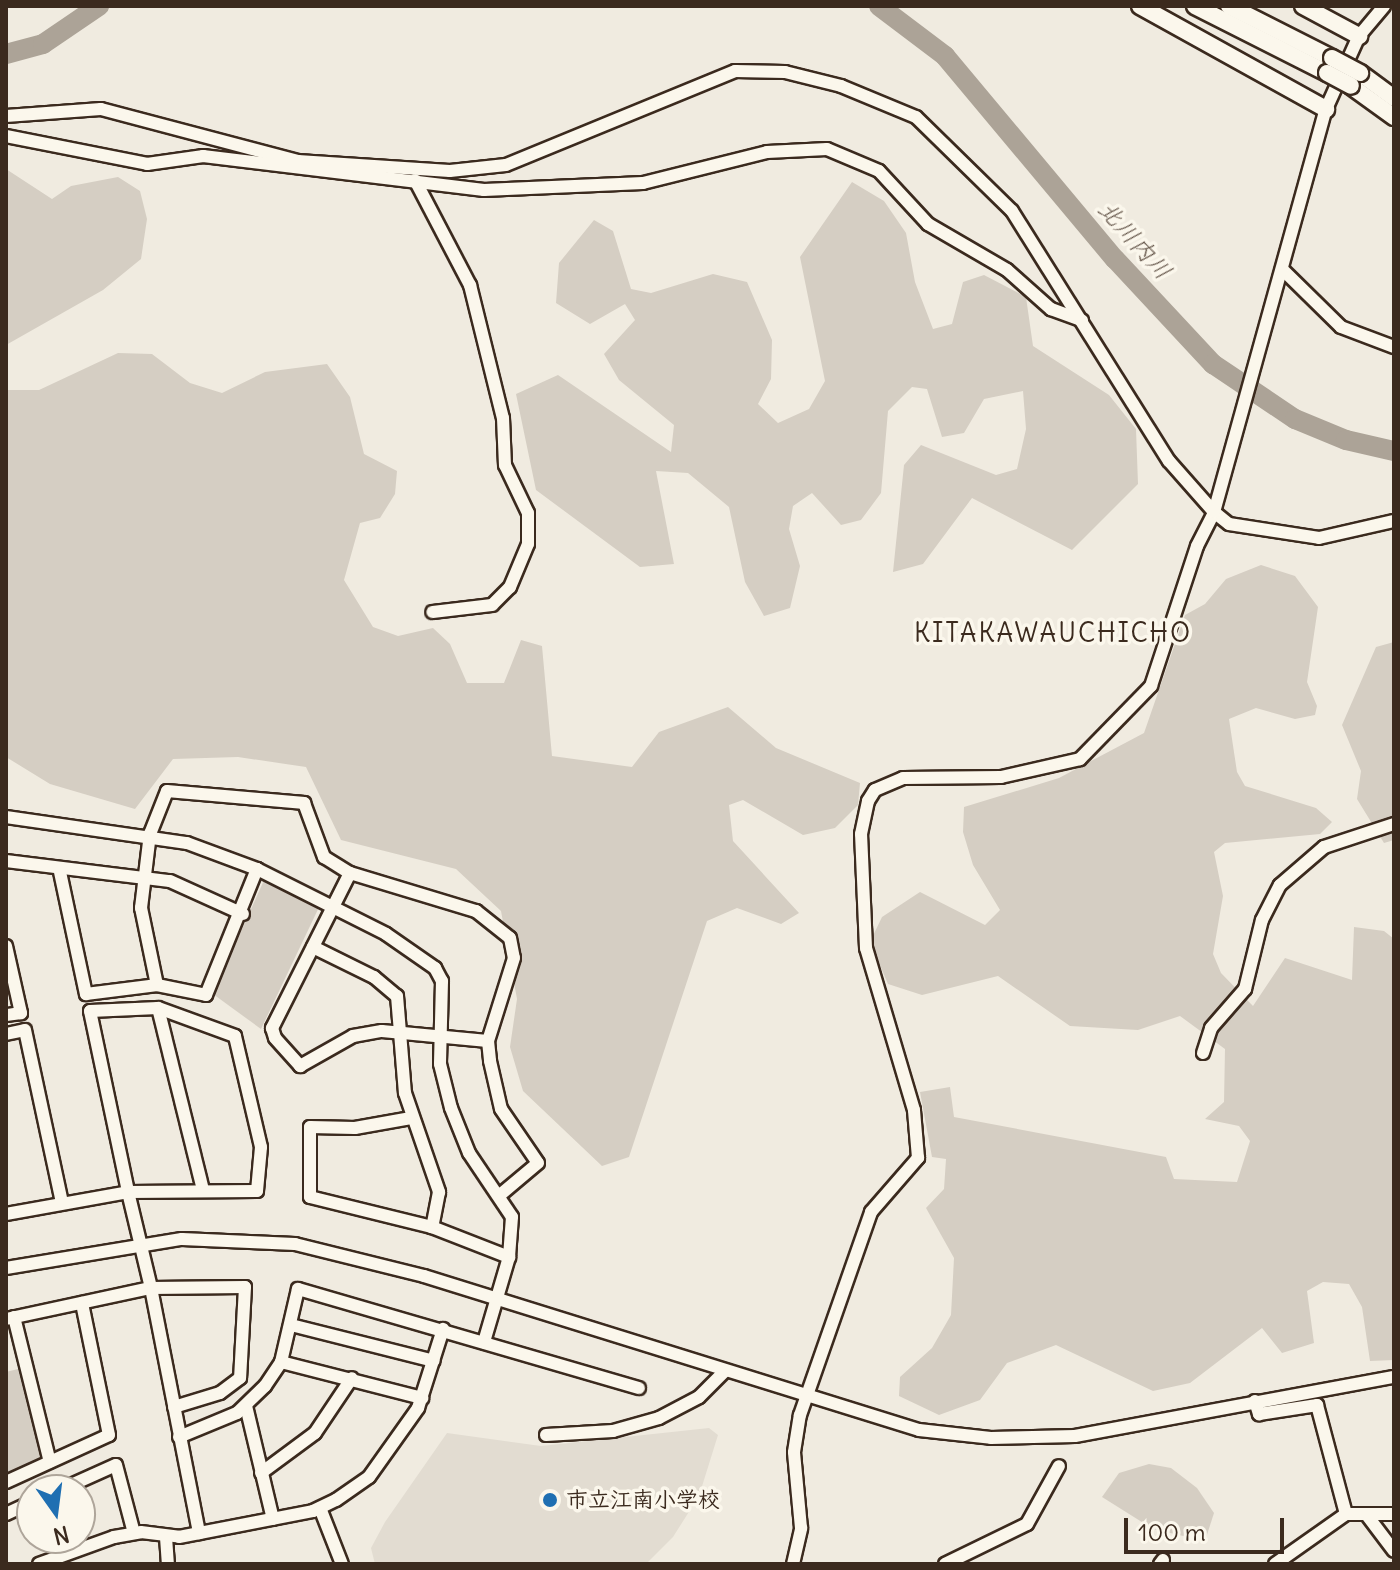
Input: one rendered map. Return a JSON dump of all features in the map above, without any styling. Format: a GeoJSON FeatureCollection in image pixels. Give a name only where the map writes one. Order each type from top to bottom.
{"type":"FeatureCollection","features":[{"type":"Feature","properties":{"kind":"main road"},"geometry":{"type":"LineString","coordinates":[[1140,6],[1326,109]]}},
{"type":"Feature","properties":{"kind":"main road"},"geometry":{"type":"LineString","coordinates":[[1195,6],[1330,65]]}},
{"type":"Feature","properties":{"kind":"main road"},"geometry":{"type":"LineString","coordinates":[[1229,6],[1355,80],[1394,98]]}},
{"type":"Feature","properties":{"kind":"main road"},"geometry":{"type":"LineString","coordinates":[[1303,6],[1359,36]]}},
{"type":"Feature","properties":{"kind":"main road"},"geometry":{"type":"LineString","coordinates":[[1355,80],[1394,117]]}},
{"type":"Feature","properties":{"kind":"street"},"geometry":{"type":"LineString","coordinates":[[793,1564],[802,1502],[795,1442],[807,1394],[871,1212],[915,1169],[918,1158],[914,1110],[866,948],[861,834],[868,801],[875,790],[903,778],[1001,777],[1066,764],[1090,752],[1151,686],[1197,546],[1214,512],[1326,109],[1359,36],[1384,6]]}},
{"type":"Feature","properties":{"kind":"street"},"geometry":{"type":"LineString","coordinates":[[6,116],[101,109],[298,161],[450,171],[506,165],[735,71],[785,72],[886,100],[916,117],[1012,211],[1169,461],[1214,512],[1229,524],[1319,538],[1394,521]]}},
{"type":"Feature","properties":{"kind":"street"},"geometry":{"type":"LineString","coordinates":[[6,136],[147,164],[203,156],[338,177],[415,180],[484,190],[643,183],[767,152],[827,149],[879,171],[928,224],[997,264],[1051,309],[1082,320]]}},
{"type":"Feature","properties":{"kind":"street"},"geometry":{"type":"LineString","coordinates":[[415,180],[470,285],[503,418],[505,465],[528,513],[528,544],[510,587],[492,605],[432,612]]}},
{"type":"Feature","properties":{"kind":"street"},"geometry":{"type":"LineString","coordinates":[[1283,270],[1341,327],[1394,347]]}},
{"type":"Feature","properties":{"kind":"street"},"geometry":{"type":"LineString","coordinates":[[157,985],[141,908],[148,877],[150,834],[162,797],[175,789],[297,801],[307,807],[320,854],[350,873],[476,911],[510,938],[514,958],[488,1041],[501,1109],[538,1163],[501,1194]]}},
{"type":"Feature","properties":{"kind":"street"},"geometry":{"type":"LineString","coordinates":[[6,817],[150,834],[257,869],[331,909],[386,934],[435,968],[443,993],[440,1064],[451,1108],[469,1153],[501,1194],[512,1217],[509,1257],[484,1342]]}},
{"type":"Feature","properties":{"kind":"street"},"geometry":{"type":"LineString","coordinates":[[1203,1053],[1211,1028],[1245,989],[1262,920],[1280,885],[1324,847],[1394,824]]}},
{"type":"Feature","properties":{"kind":"street"},"geometry":{"type":"LineString","coordinates":[[6,861],[60,872],[148,877],[198,891],[243,914]]}},
{"type":"Feature","properties":{"kind":"street"},"geometry":{"type":"LineString","coordinates":[[60,872],[86,994],[157,985],[206,995],[243,914],[257,869]]}},
{"type":"Feature","properties":{"kind":"street"},"geometry":{"type":"LineString","coordinates":[[350,873],[272,1028],[297,1065],[314,1063],[353,1036],[401,1031],[488,1041]]}},
{"type":"Feature","properties":{"kind":"street"},"geometry":{"type":"LineString","coordinates":[[6,946],[21,1013],[6,1015]]}},
{"type":"Feature","properties":{"kind":"street"},"geometry":{"type":"LineString","coordinates":[[313,947],[393,991],[411,1118],[439,1192],[432,1227]]}},
{"type":"Feature","properties":{"kind":"street"},"geometry":{"type":"LineString","coordinates":[[158,1008],[203,1190]]}},
{"type":"Feature","properties":{"kind":"street"},"geometry":{"type":"LineString","coordinates":[[6,1214],[128,1192],[257,1191],[261,1147],[241,1050],[224,1028],[158,1008],[90,1011],[128,1192],[151,1288],[199,1533]]}},
{"type":"Feature","properties":{"kind":"street"},"geometry":{"type":"LineString","coordinates":[[6,1034],[25,1030],[62,1202]]}},
{"type":"Feature","properties":{"kind":"street"},"geometry":{"type":"LineString","coordinates":[[411,1118],[355,1128],[310,1127],[310,1197],[432,1227],[509,1257]]}},
{"type":"Feature","properties":{"kind":"street"},"geometry":{"type":"LineString","coordinates":[[6,1268],[141,1243],[295,1244],[497,1298],[919,1430],[1018,1440],[1075,1436],[1394,1377]]}},
{"type":"Feature","properties":{"kind":"street"},"geometry":{"type":"LineString","coordinates":[[50,1462],[10,1318],[151,1288],[245,1287],[240,1378],[220,1393],[174,1407]]}},
{"type":"Feature","properties":{"kind":"street"},"geometry":{"type":"LineString","coordinates":[[179,1437],[246,1406],[281,1362],[298,1289],[639,1388]]}},
{"type":"Feature","properties":{"kind":"street"},"geometry":{"type":"LineString","coordinates":[[6,1482],[109,1435],[82,1303]]}},
{"type":"Feature","properties":{"kind":"street"},"geometry":{"type":"LineString","coordinates":[[291,1325],[434,1361]]}},
{"type":"Feature","properties":{"kind":"street"},"geometry":{"type":"LineString","coordinates":[[39,1564],[59,1561],[134,1533],[166,1537],[199,1533],[320,1508],[369,1477],[422,1398],[443,1329]]}},
{"type":"Feature","properties":{"kind":"street"},"geometry":{"type":"LineString","coordinates":[[281,1362],[422,1398]]}},
{"type":"Feature","properties":{"kind":"street"},"geometry":{"type":"LineString","coordinates":[[546,1435],[613,1431],[659,1418],[699,1397],[725,1371]]}},
{"type":"Feature","properties":{"kind":"street"},"geometry":{"type":"LineString","coordinates":[[261,1473],[315,1433],[352,1378]]}},
{"type":"Feature","properties":{"kind":"street"},"geometry":{"type":"LineString","coordinates":[[1255,1401],[1259,1414],[1317,1405],[1346,1514]]}},
{"type":"Feature","properties":{"kind":"street"},"geometry":{"type":"LineString","coordinates":[[246,1406],[273,1519]]}},
{"type":"Feature","properties":{"kind":"street"},"geometry":{"type":"LineString","coordinates":[[96,1474],[116,1465],[134,1533]]}},
{"type":"Feature","properties":{"kind":"street"},"geometry":{"type":"LineString","coordinates":[[945,1564],[1027,1524],[1059,1466]]}},
{"type":"Feature","properties":{"kind":"street"},"geometry":{"type":"LineString","coordinates":[[320,1508],[342,1564]]}},
{"type":"Feature","properties":{"kind":"street"},"geometry":{"type":"LineString","coordinates":[[1275,1564],[1346,1514],[1394,1514]]}},
{"type":"Feature","properties":{"kind":"street"},"geometry":{"type":"LineString","coordinates":[[1366,1514],[1394,1551]]}},
{"type":"Feature","properties":{"kind":"street"},"geometry":{"type":"LineString","coordinates":[[166,1537],[168,1564]]}},
{"type":"Feature","properties":{"kind":"shaded area"},"geometry":{"type":"Polygon","coordinates":[[[6,169],[52,199],[71,186],[118,177],[140,191],[147,219],[141,259],[103,290],[6,345],[6,169]]]}},
{"type":"Feature","properties":{"kind":"shaded area"},"geometry":{"type":"Polygon","coordinates":[[[852,182],[884,201],[906,233],[915,282],[933,329],[952,324],[963,282],[984,275],[1026,297],[1033,346],[1109,395],[1136,429],[1138,484],[1072,550],[972,498],[923,564],[893,572],[904,465],[921,445],[996,475],[1017,469],[1026,429],[1023,391],[984,399],[964,433],[942,437],[927,389],[912,387],[888,411],[881,493],[861,520],[841,525],[812,493],[793,506],[789,529],[800,566],[790,608],[764,616],[745,582],[729,507],[688,473],[656,471],[674,564],[640,567],[536,490],[516,394],[558,375],[671,452],[674,425],[619,380],[604,354],[635,320],[625,304],[590,324],[556,303],[559,263],[594,220],[613,231],[631,289],[651,293],[713,274],[747,282],[772,340],[771,379],[758,404],[778,423],[809,409],[825,381],[800,257],[852,182]]]}},
{"type":"Feature","properties":{"kind":"shaded area"},"geometry":{"type":"Polygon","coordinates":[[[118,353],[152,354],[190,383],[222,393],[265,372],[327,364],[350,397],[364,454],[397,471],[395,494],[380,518],[360,523],[344,580],[373,627],[398,636],[433,628],[450,644],[467,683],[504,683],[521,640],[542,646],[552,756],[632,767],[659,732],[728,707],[776,748],[860,783],[858,805],[835,828],[803,835],[743,800],[729,805],[733,841],[799,913],[781,924],[737,908],[707,921],[629,1157],[602,1166],[523,1091],[510,1047],[517,999],[501,911],[456,869],[341,840],[306,767],[238,757],[173,759],[135,809],[50,784],[6,757],[6,390],[39,390],[118,353]]]}},
{"type":"Feature","properties":{"kind":"shaded area"},"geometry":{"type":"Polygon","coordinates":[[[1261,565],[1295,576],[1318,607],[1307,682],[1317,706],[1315,715],[1295,719],[1256,708],[1229,719],[1237,772],[1245,786],[1316,808],[1332,822],[1320,834],[1225,843],[1214,852],[1223,896],[1213,954],[1221,973],[1253,1006],[1285,958],[1352,980],[1354,927],[1384,931],[1394,939],[1394,1360],[1370,1361],[1362,1307],[1349,1284],[1323,1282],[1307,1291],[1314,1343],[1282,1353],[1262,1328],[1190,1383],[1153,1391],[1056,1345],[1007,1363],[980,1400],[939,1415],[899,1396],[900,1377],[932,1348],[951,1315],[954,1258],[926,1208],[944,1189],[946,1159],[932,1157],[920,1092],[950,1087],[954,1117],[1166,1157],[1174,1179],[1237,1182],[1250,1141],[1239,1126],[1205,1119],[1224,1102],[1225,1049],[1180,1016],[1138,1030],[1070,1026],[998,976],[922,995],[888,984],[870,942],[882,917],[920,892],[985,925],[1000,910],[973,865],[963,832],[964,807],[1059,778],[1144,733],[1185,615],[1205,604],[1226,579],[1261,565]]]}},
{"type":"Feature","properties":{"kind":"shaded area"},"geometry":{"type":"Polygon","coordinates":[[[1394,642],[1394,840],[1384,843],[1357,799],[1361,771],[1342,725],[1376,647],[1394,642]]]}},
{"type":"Feature","properties":{"kind":"shaded area"},"geometry":{"type":"Polygon","coordinates":[[[265,878],[321,903],[261,1029],[213,994],[265,878]]]}},
{"type":"Feature","properties":{"kind":"shaded area"},"geometry":{"type":"Polygon","coordinates":[[[22,1368],[45,1459],[6,1477],[6,1372],[22,1368]]]}},
{"type":"Feature","properties":{"kind":"shaded area","name":"市立江南小学校"},"geometry":{"type":"Polygon","coordinates":[[[709,1428],[718,1435],[699,1496],[673,1537],[646,1564],[375,1564],[371,1548],[385,1522],[447,1433],[541,1446],[709,1428]]]}},
{"type":"Feature","properties":{"kind":"shaded area"},"geometry":{"type":"Polygon","coordinates":[[[1149,1464],[1171,1468],[1197,1488],[1214,1513],[1205,1541],[1153,1529],[1102,1497],[1119,1473],[1149,1464]]]}},
{"type":"Feature","properties":{"kind":"waterway","name":"北川内川"},"geometry":{"type":"LineString","coordinates":[[6,54],[43,44],[99,6]]}},
{"type":"Feature","properties":{"kind":"waterway","name":"北川内川"},"geometry":{"type":"LineString","coordinates":[[879,6],[945,56],[1115,259],[1213,364],[1295,419],[1346,440],[1394,451]]}},
{"type":"Feature","properties":{"kind":"place","name":"市立江南小学校"},"geometry":{"type":"Point","coordinates":[550,1500]}},
{"type":"Feature","properties":{"kind":"district","name":"KITAKAWAUCHICHO"},"geometry":{"type":"Point","coordinates":[1053,633]}}]}
